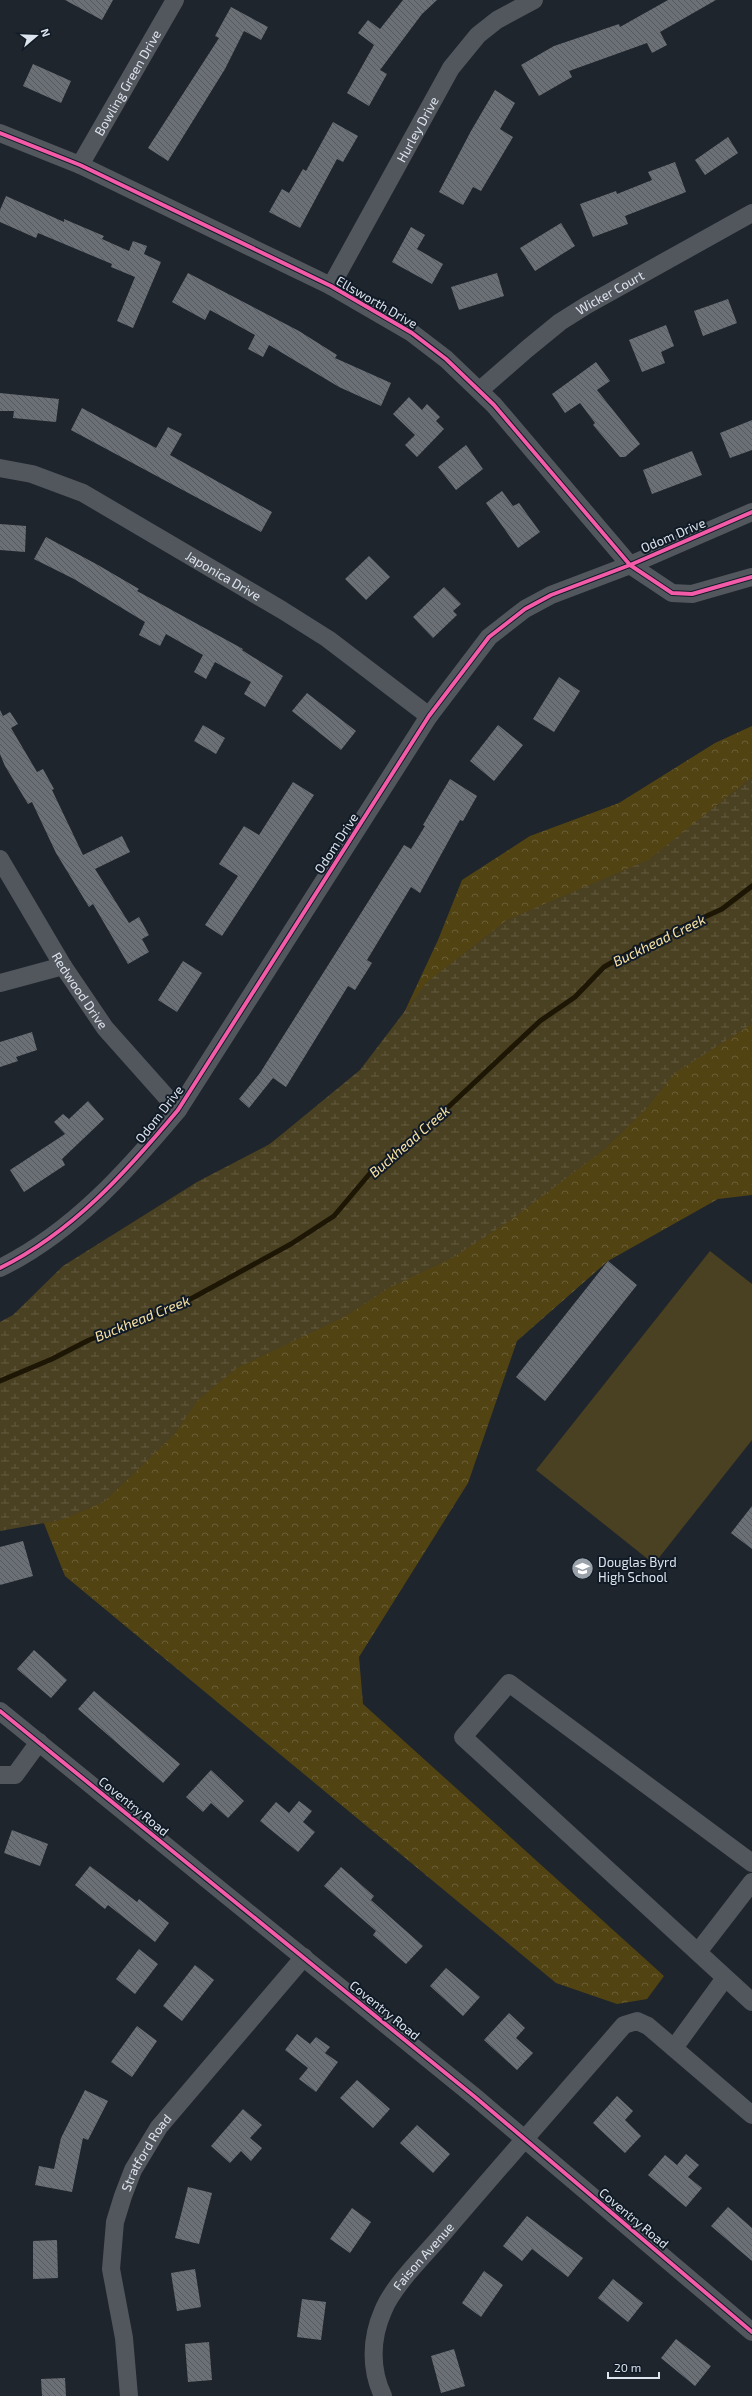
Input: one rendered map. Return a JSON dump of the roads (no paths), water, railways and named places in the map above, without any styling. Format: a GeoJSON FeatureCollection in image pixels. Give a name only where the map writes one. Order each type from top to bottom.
{"type":"FeatureCollection","features":[{"type":"Feature","properties":{"kind":"street","name":"Bowling Green Drive"},"geometry":{"type":"LineString","coordinates":[[80,165],[175,0]]}},
{"type":"Feature","properties":{"kind":"street","name":"Hurley Drive"},"geometry":{"type":"LineString","coordinates":[[331,286],[451,68],[478,35],[497,20],[534,0]]}},
{"type":"Feature","properties":{"kind":"street","name":"Ellsworth Drive"},"geometry":{"type":"LineString","coordinates":[[0,133],[80,165],[331,286],[412,333],[446,359],[480,390],[630,565],[672,593],[692,594],[752,577]]}},
{"type":"Feature","properties":{"kind":"street","name":"Wicker Court"},"geometry":{"type":"LineString","coordinates":[[480,390],[527,349],[580,309],[752,213]]}},
{"type":"Feature","properties":{"kind":"street","name":"Japonica Drive"},"geometry":{"type":"LineString","coordinates":[[0,468],[32,474],[83,493],[282,610],[328,639],[429,716]]}},
{"type":"Feature","properties":{"kind":"street","name":"Odom Drive"},"geometry":{"type":"LineString","coordinates":[[0,1268],[22,1257],[70,1224],[134,1162],[178,1110],[429,716],[478,649],[500,626],[551,595],[630,565],[752,512]]}},
{"type":"Feature","properties":{"kind":"street","name":"Redwood Drive"},"geometry":{"type":"LineString","coordinates":[[0,859],[63,966],[105,1028],[178,1110]]}},
{"type":"Feature","properties":{"kind":"street"},"geometry":{"type":"LineString","coordinates":[[0,983],[63,966]]}},
{"type":"Feature","properties":{"kind":"street"},"geometry":{"type":"LineString","coordinates":[[752,1863],[509,1683],[464,1737],[752,2002]]}},
{"type":"Feature","properties":{"kind":"street","name":"Coventry Road"},"geometry":{"type":"LineString","coordinates":[[0,1711],[304,1957],[524,2138],[752,2332]]}},
{"type":"Feature","properties":{"kind":"street"},"geometry":{"type":"LineString","coordinates":[[0,1775],[15,1775],[39,1742]]}},
{"type":"Feature","properties":{"kind":"street"},"geometry":{"type":"LineString","coordinates":[[698,1952],[752,1882]]}},
{"type":"Feature","properties":{"kind":"street","name":"Stratford Road"},"geometry":{"type":"LineString","coordinates":[[129,2396],[124,2338],[111,2268],[116,2222],[130,2176],[159,2127],[304,1957]]}},
{"type":"Feature","properties":{"kind":"street"},"geometry":{"type":"LineString","coordinates":[[674,2048],[725,1978]]}},
{"type":"Feature","properties":{"kind":"street","name":"Faison Avenue"},"geometry":{"type":"LineString","coordinates":[[383,2396],[375,2371],[373,2352],[376,2329],[390,2297],[524,2138],[624,2025],[636,2021],[648,2026],[752,2114]]}},
{"type":"Feature","properties":{"kind":"waterway","name":"Buckhead Creek"},"geometry":{"type":"LineString","coordinates":[[0,1381],[52,1359],[89,1340],[176,1307],[291,1244],[334,1216],[372,1171],[410,1143],[540,1021],[575,997],[604,967],[641,946],[722,909],[752,886]]}},
{"type":"Feature","properties":{"kind":"place","name":"Douglas Byrd High School"},"geometry":{"type":"Point","coordinates":[583,1569]}}]}
